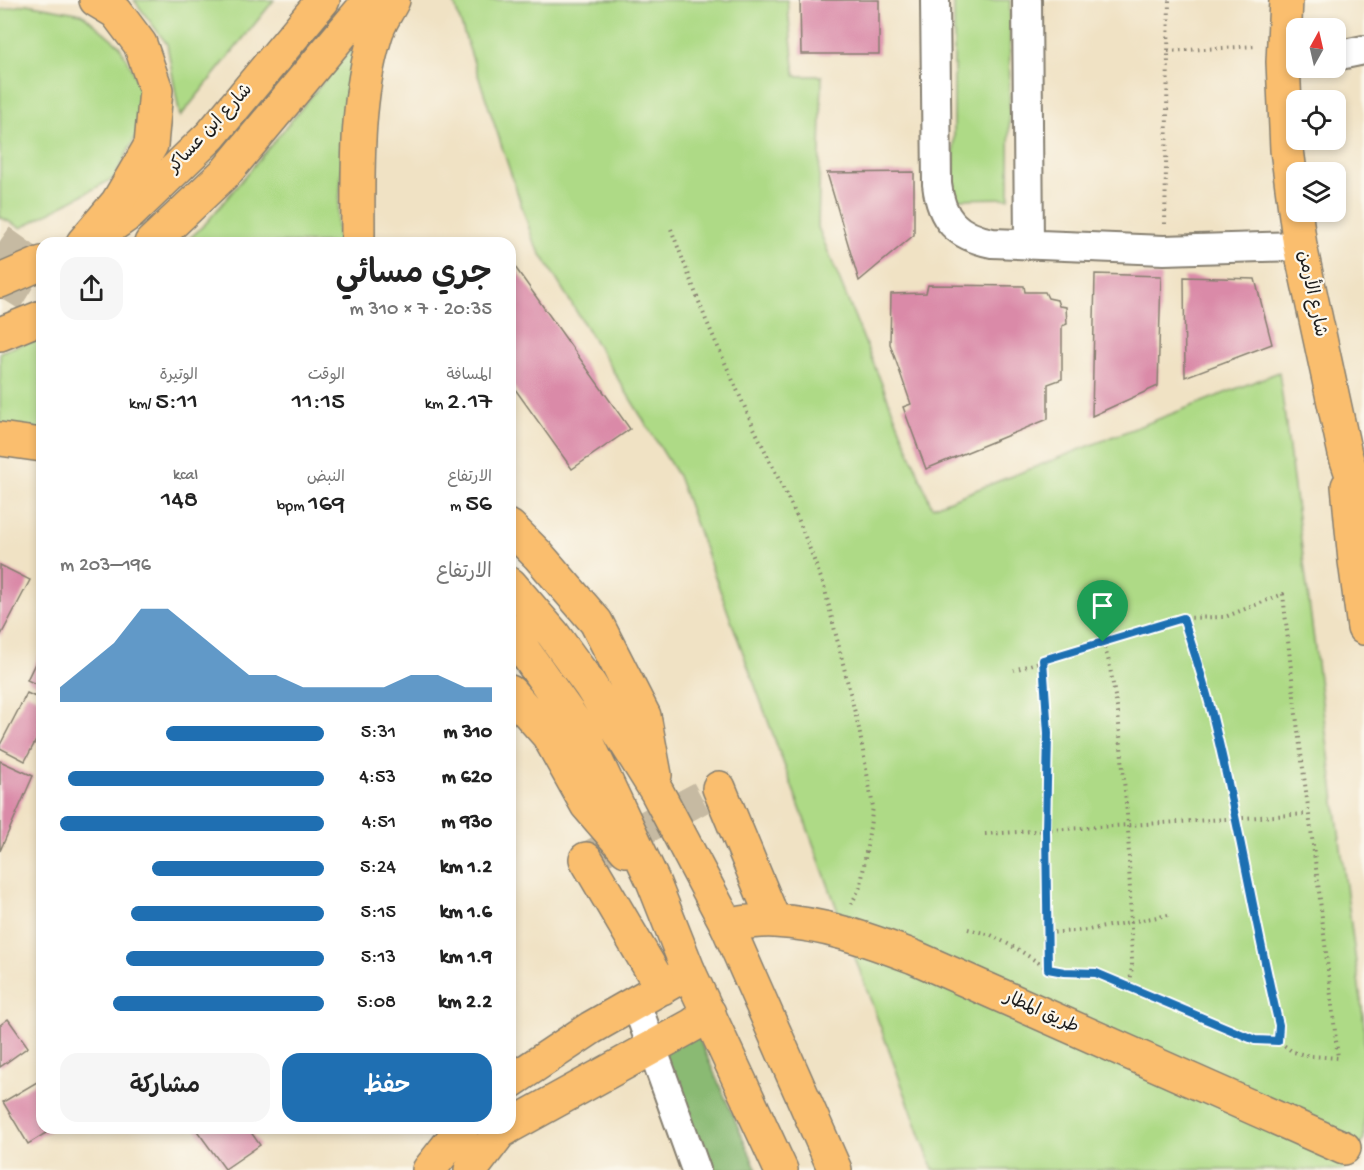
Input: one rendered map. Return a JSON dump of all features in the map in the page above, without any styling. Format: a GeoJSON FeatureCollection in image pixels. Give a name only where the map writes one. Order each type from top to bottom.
{"type":"FeatureCollection","features":[{"type":"Feature","properties":{"kind":"main road"},"geometry":{"type":"LineString","coordinates":[[90,237],[117,203],[151,145],[156,90],[141,44],[116,12],[96,0]]}},
{"type":"Feature","properties":{"kind":"main road","name":"شارع ابن عساكر"},"geometry":{"type":"LineString","coordinates":[[94,237],[130,213],[211,135],[322,0]]}},
{"type":"Feature","properties":{"kind":"main road","name":"شارع ابن عساكر"},"geometry":{"type":"LineString","coordinates":[[157,237],[226,172],[370,0]]}},
{"type":"Feature","properties":{"kind":"main road"},"geometry":{"type":"LineString","coordinates":[[358,237],[358,167],[364,85],[375,35],[393,0]]}},
{"type":"Feature","properties":{"kind":"main road","name":"شارع الأرمن"},"geometry":{"type":"LineString","coordinates":[[1286,0],[1286,18]]}},
{"type":"Feature","properties":{"kind":"main road","name":"شارع الأرمن"},"geometry":{"type":"LineString","coordinates":[[1287,78],[1287,150],[1300,246],[1354,460],[1364,511]]}},
{"type":"Feature","properties":{"kind":"main road"},"geometry":{"type":"LineString","coordinates":[[0,281],[36,266]]}},
{"type":"Feature","properties":{"kind":"main road"},"geometry":{"type":"LineString","coordinates":[[0,334],[36,319]]}},
{"type":"Feature","properties":{"kind":"main road"},"geometry":{"type":"LineString","coordinates":[[0,439],[36,443]]}},
{"type":"Feature","properties":{"kind":"main road"},"geometry":{"type":"LineString","coordinates":[[1354,460],[1355,561],[1364,628]]}},
{"type":"Feature","properties":{"kind":"main road"},"geometry":{"type":"LineString","coordinates":[[516,532],[596,622],[644,716],[657,792]]}},
{"type":"Feature","properties":{"kind":"main road"},"geometry":{"type":"LineString","coordinates":[[516,591],[553,634],[578,668],[657,792],[727,924],[835,1170]]}},
{"type":"Feature","properties":{"kind":"main road"},"geometry":{"type":"LineString","coordinates":[[516,639],[585,737],[652,881],[662,988]]}},
{"type":"Feature","properties":{"kind":"main road"},"geometry":{"type":"LineString","coordinates":[[516,699],[548,735],[587,805],[652,881]]}},
{"type":"Feature","properties":{"kind":"main road"},"geometry":{"type":"LineString","coordinates":[[719,788],[774,921]]}},
{"type":"Feature","properties":{"kind":"main road"},"geometry":{"type":"LineString","coordinates":[[586,859],[662,988],[709,1013],[781,1170]]}},
{"type":"Feature","properties":{"kind":"main road","name":"طريق المطار"},"geometry":{"type":"LineString","coordinates":[[727,924],[774,921],[839,931],[874,941],[914,957],[1350,1158]]}},
{"type":"Feature","properties":{"kind":"main road"},"geometry":{"type":"LineString","coordinates":[[516,1078],[591,1028],[662,988]]}},
{"type":"Feature","properties":{"kind":"main road"},"geometry":{"type":"LineString","coordinates":[[516,1123],[653,1048],[709,1013]]}},
{"type":"Feature","properties":{"kind":"main road"},"geometry":{"type":"LineString","coordinates":[[429,1170],[457,1134]]}},
{"type":"Feature","properties":{"kind":"main road"},"geometry":{"type":"LineString","coordinates":[[471,1170],[498,1134]]}},
{"type":"Feature","properties":{"kind":"street"},"geometry":{"type":"LineString","coordinates":[[935,0],[937,184],[939,202],[947,218],[959,231],[975,239],[992,243],[1164,250],[1300,246]]}},
{"type":"Feature","properties":{"kind":"street"},"geometry":{"type":"LineString","coordinates":[[1027,0],[1029,244]]}},
{"type":"Feature","properties":{"kind":"street"},"geometry":{"type":"LineString","coordinates":[[1346,54],[1364,50]]}},
{"type":"Feature","properties":{"kind":"street"},"geometry":{"type":"LineString","coordinates":[[662,988],[653,1048],[696,1170]]}},
{"type":"Feature","properties":{"kind":"path"},"geometry":{"type":"LineString","coordinates":[[1164,250],[1169,0]]}},
{"type":"Feature","properties":{"kind":"path"},"geometry":{"type":"LineString","coordinates":[[1168,51],[1286,55]]}},
{"type":"Feature","properties":{"kind":"path"},"geometry":{"type":"LineString","coordinates":[[671,229],[706,320],[799,521],[824,586],[859,729],[873,807],[861,885],[839,931]]}},
{"type":"Feature","properties":{"kind":"path"},"geometry":{"type":"LineString","coordinates":[[968,929],[991,935],[1048,969],[1096,973],[1255,1040],[1278,1041],[1293,1052],[1338,1058],[1283,594],[1225,617],[1183,618],[1014,670]]}},
{"type":"Feature","properties":{"kind":"path"},"geometry":{"type":"LineString","coordinates":[[1183,618],[1214,720],[1279,1025],[1278,1041]]}},
{"type":"Feature","properties":{"kind":"path"},"geometry":{"type":"LineString","coordinates":[[1103,642],[1118,713],[1128,825],[1132,964],[1130,986]]}},
{"type":"Feature","properties":{"kind":"path"},"geometry":{"type":"LineString","coordinates":[[1043,660],[1048,733],[1046,831],[1048,969]]}},
{"type":"Feature","properties":{"kind":"path"},"geometry":{"type":"LineString","coordinates":[[985,834],[1308,814]]}},
{"type":"Feature","properties":{"kind":"path"},"geometry":{"type":"LineString","coordinates":[[1048,933],[1088,930],[1168,915]]}},
{"type":"Feature","properties":{"kind":"green space"},"geometry":{"type":"Polygon","coordinates":[[[134,0],[274,0],[180,117],[167,44],[134,0]]]}},
{"type":"Feature","properties":{"kind":"green space"},"geometry":{"type":"Polygon","coordinates":[[[453,0],[787,0],[795,76],[822,76],[818,227],[932,507],[1279,372],[1364,1024],[1364,1139],[1344,1170],[933,1170],[678,476],[534,243],[453,0]]]}},
{"type":"Feature","properties":{"kind":"green space"},"geometry":{"type":"Polygon","coordinates":[[[954,0],[1010,0],[1009,198],[954,199],[954,0]]]}},
{"type":"Feature","properties":{"kind":"green space"},"geometry":{"type":"Polygon","coordinates":[[[27,4],[82,14],[119,45],[133,71],[140,91],[138,132],[114,178],[21,228],[0,217],[0,10],[27,4]]]}},
{"type":"Feature","properties":{"kind":"green space"},"geometry":{"type":"Polygon","coordinates":[[[354,45],[337,223],[338,237],[191,237],[208,221],[354,45]]]}},
{"type":"Feature","properties":{"kind":"green space"},"geometry":{"type":"Polygon","coordinates":[[[36,339],[36,432],[0,429],[0,352],[36,339]]]}},
{"type":"Feature","properties":{"kind":"green space"},"geometry":{"type":"Polygon","coordinates":[[[693,1025],[757,1170],[696,1170],[653,1048],[693,1025]]]}},
{"type":"Feature","properties":{"kind":"building"},"geometry":{"type":"Polygon","coordinates":[[[800,0],[879,0],[879,54],[801,54],[800,0]]]}},
{"type":"Feature","properties":{"kind":"building"},"geometry":{"type":"Polygon","coordinates":[[[914,172],[914,235],[859,281],[827,173],[914,172]]]}},
{"type":"Feature","properties":{"kind":"building"},"geometry":{"type":"Polygon","coordinates":[[[516,268],[630,429],[572,469],[516,390],[516,268]]]}},
{"type":"Feature","properties":{"kind":"building"},"geometry":{"type":"Polygon","coordinates":[[[1095,274],[1161,276],[1158,386],[1092,416],[1095,274]]]}},
{"type":"Feature","properties":{"kind":"building"},"geometry":{"type":"Polygon","coordinates":[[[1184,277],[1255,279],[1272,344],[1185,377],[1184,277]]]}},
{"type":"Feature","properties":{"kind":"building"},"geometry":{"type":"Polygon","coordinates":[[[928,285],[1024,286],[1025,292],[1045,292],[1048,298],[1057,300],[1059,306],[1066,307],[1067,324],[1062,326],[1062,379],[1048,384],[1048,419],[926,469],[903,407],[911,404],[890,344],[891,294],[926,293],[928,285]]]}},
{"type":"Feature","properties":{"kind":"building"},"geometry":{"type":"Polygon","coordinates":[[[0,565],[30,580],[0,637],[0,565]]]}},
{"type":"Feature","properties":{"kind":"building"},"geometry":{"type":"Polygon","coordinates":[[[36,661],[36,684],[27,680],[36,661]]]}},
{"type":"Feature","properties":{"kind":"building"},"geometry":{"type":"Polygon","coordinates":[[[27,693],[36,697],[36,740],[25,761],[0,748],[27,693]]]}},
{"type":"Feature","properties":{"kind":"building"},"geometry":{"type":"Polygon","coordinates":[[[0,761],[33,776],[0,851],[0,761]]]}},
{"type":"Feature","properties":{"kind":"building"},"geometry":{"type":"Polygon","coordinates":[[[8,1019],[28,1047],[0,1067],[0,1025],[8,1019]]]}},
{"type":"Feature","properties":{"kind":"building"},"geometry":{"type":"Polygon","coordinates":[[[36,1083],[36,1134],[44,1134],[28,1144],[3,1102],[36,1083]]]}},
{"type":"Feature","properties":{"kind":"building"},"geometry":{"type":"Polygon","coordinates":[[[199,1134],[252,1134],[260,1145],[225,1169],[199,1134]]]}},
{"type":"Feature","properties":{"kind":"tunnel"},"geometry":{"type":"LineString","coordinates":[[0,241],[36,267]]}},
{"type":"Feature","properties":{"kind":"tunnel"},"geometry":{"type":"LineString","coordinates":[[0,278],[36,300]]}},
{"type":"Feature","properties":{"kind":"tunnel"},"geometry":{"type":"LineString","coordinates":[[586,859],[719,788]]}},
{"type":"Feature","properties":{"kind":"route"},"geometry":{"type":"LineString","coordinates":[[1183,618],[1214,720],[1279,1025],[1278,1041],[1255,1040],[1096,973],[1048,969],[1046,831],[1048,733],[1043,660],[1103,642],[1183,618]]}}]}
